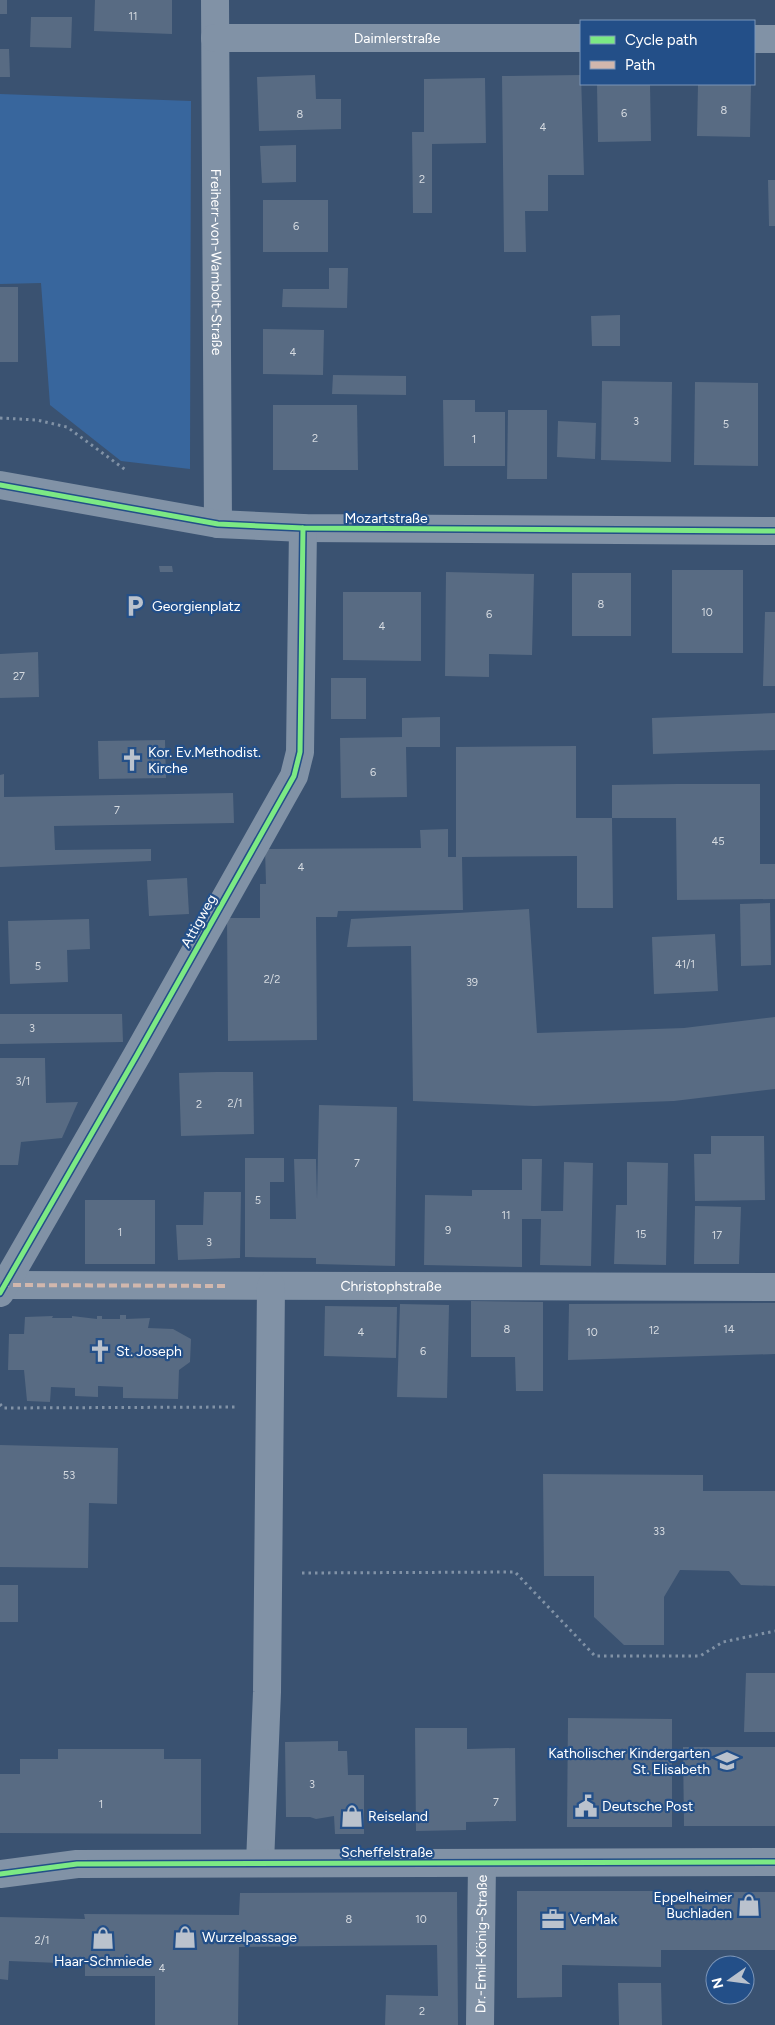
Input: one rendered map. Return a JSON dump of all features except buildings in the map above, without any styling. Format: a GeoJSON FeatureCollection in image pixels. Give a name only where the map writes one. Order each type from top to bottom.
{"type":"FeatureCollection","features":[{"type":"Feature","properties":{"kind":"street","name":"Freiherr-von-Wambolt-Straße"},"geometry":{"type":"LineString","coordinates":[[215,0],[218,524]]}},
{"type":"Feature","properties":{"kind":"street","name":"Daimlerstraße"},"geometry":{"type":"LineString","coordinates":[[215,38],[580,38]]}},
{"type":"Feature","properties":{"kind":"street"},"geometry":{"type":"LineString","coordinates":[[755,39],[775,39]]}},
{"type":"Feature","properties":{"kind":"street","name":"Mozartstraße"},"geometry":{"type":"LineString","coordinates":[[0,485],[218,524],[303,528],[775,531]]}},
{"type":"Feature","properties":{"kind":"street","name":"Attigweg"},"geometry":{"type":"LineString","coordinates":[[3,1289],[294,776],[300,752],[303,528]]}},
{"type":"Feature","properties":{"kind":"street"},"geometry":{"type":"LineString","coordinates":[[260,1863],[267,1692],[271,1286]]}},
{"type":"Feature","properties":{"kind":"street","name":"Christophstraße"},"geometry":{"type":"LineString","coordinates":[[3,1289],[271,1286],[775,1287]]}},
{"type":"Feature","properties":{"kind":"street","name":"Scheffelstraße"},"geometry":{"type":"LineString","coordinates":[[0,1874],[77,1864],[775,1862]]}},
{"type":"Feature","properties":{"kind":"street","name":"Dr.-Emil-König-Straße"},"geometry":{"type":"LineString","coordinates":[[480,2025],[482,1863]]}},
{"type":"Feature","properties":{"kind":"path"},"geometry":{"type":"LineString","coordinates":[[0,418],[37,420],[67,428],[130,473]]}},
{"type":"Feature","properties":{"kind":"path"},"geometry":{"type":"LineString","coordinates":[[0,1404],[3,1408],[270,1407]]}},
{"type":"Feature","properties":{"kind":"path"},"geometry":{"type":"LineString","coordinates":[[268,1573],[515,1572],[595,1656],[700,1656],[723,1642],[775,1631]]}},
{"type":"Feature","properties":{"kind":"shaded area"},"geometry":{"type":"Polygon","coordinates":[[[0,94],[191,101],[190,469],[121,461],[50,405],[41,283],[0,284],[0,94]]]}},
{"type":"Feature","properties":{"kind":"marked path"},"geometry":{"type":"LineString","coordinates":[[3,1289],[6,1285],[226,1286]]}},
{"type":"Feature","properties":{"kind":"cycle path"},"geometry":{"type":"LineString","coordinates":[[0,485],[218,524],[303,528],[775,531]]}},
{"type":"Feature","properties":{"kind":"cycle path"},"geometry":{"type":"LineString","coordinates":[[0,1293],[294,776],[300,752],[303,528]]}},
{"type":"Feature","properties":{"kind":"cycle path"},"geometry":{"type":"LineString","coordinates":[[0,1874],[77,1864],[775,1862]]}},
{"type":"Feature","properties":{"kind":"place","name":"Georgienplatz"},"geometry":{"type":"Point","coordinates":[135,606]}},
{"type":"Feature","properties":{"kind":"place","name":"Kor. Ev.Methodist. Kirche"},"geometry":{"type":"Point","coordinates":[132,760]}},
{"type":"Feature","properties":{"kind":"place","name":"St. Joseph"},"geometry":{"type":"Point","coordinates":[100,1351]}},
{"type":"Feature","properties":{"kind":"place","name":"Katholischer Kindergarten St. Elisabeth"},"geometry":{"type":"Point","coordinates":[727,1761]}},
{"type":"Feature","properties":{"kind":"place","name":"Deutsche Post"},"geometry":{"type":"Point","coordinates":[586,1806]}},
{"type":"Feature","properties":{"kind":"place","name":"Reiseland"},"geometry":{"type":"Point","coordinates":[352,1816]}},
{"type":"Feature","properties":{"kind":"place","name":"Eppelheimer Buchladen"},"geometry":{"type":"Point","coordinates":[749,1905]}},
{"type":"Feature","properties":{"kind":"place","name":"VerMak"},"geometry":{"type":"Point","coordinates":[553,1919]}},
{"type":"Feature","properties":{"kind":"place","name":"Wurzelpassage"},"geometry":{"type":"Point","coordinates":[185,1937]}},
{"type":"Feature","properties":{"kind":"place","name":"Haar-Schmiede"},"geometry":{"type":"Point","coordinates":[103,1938]}}]}
